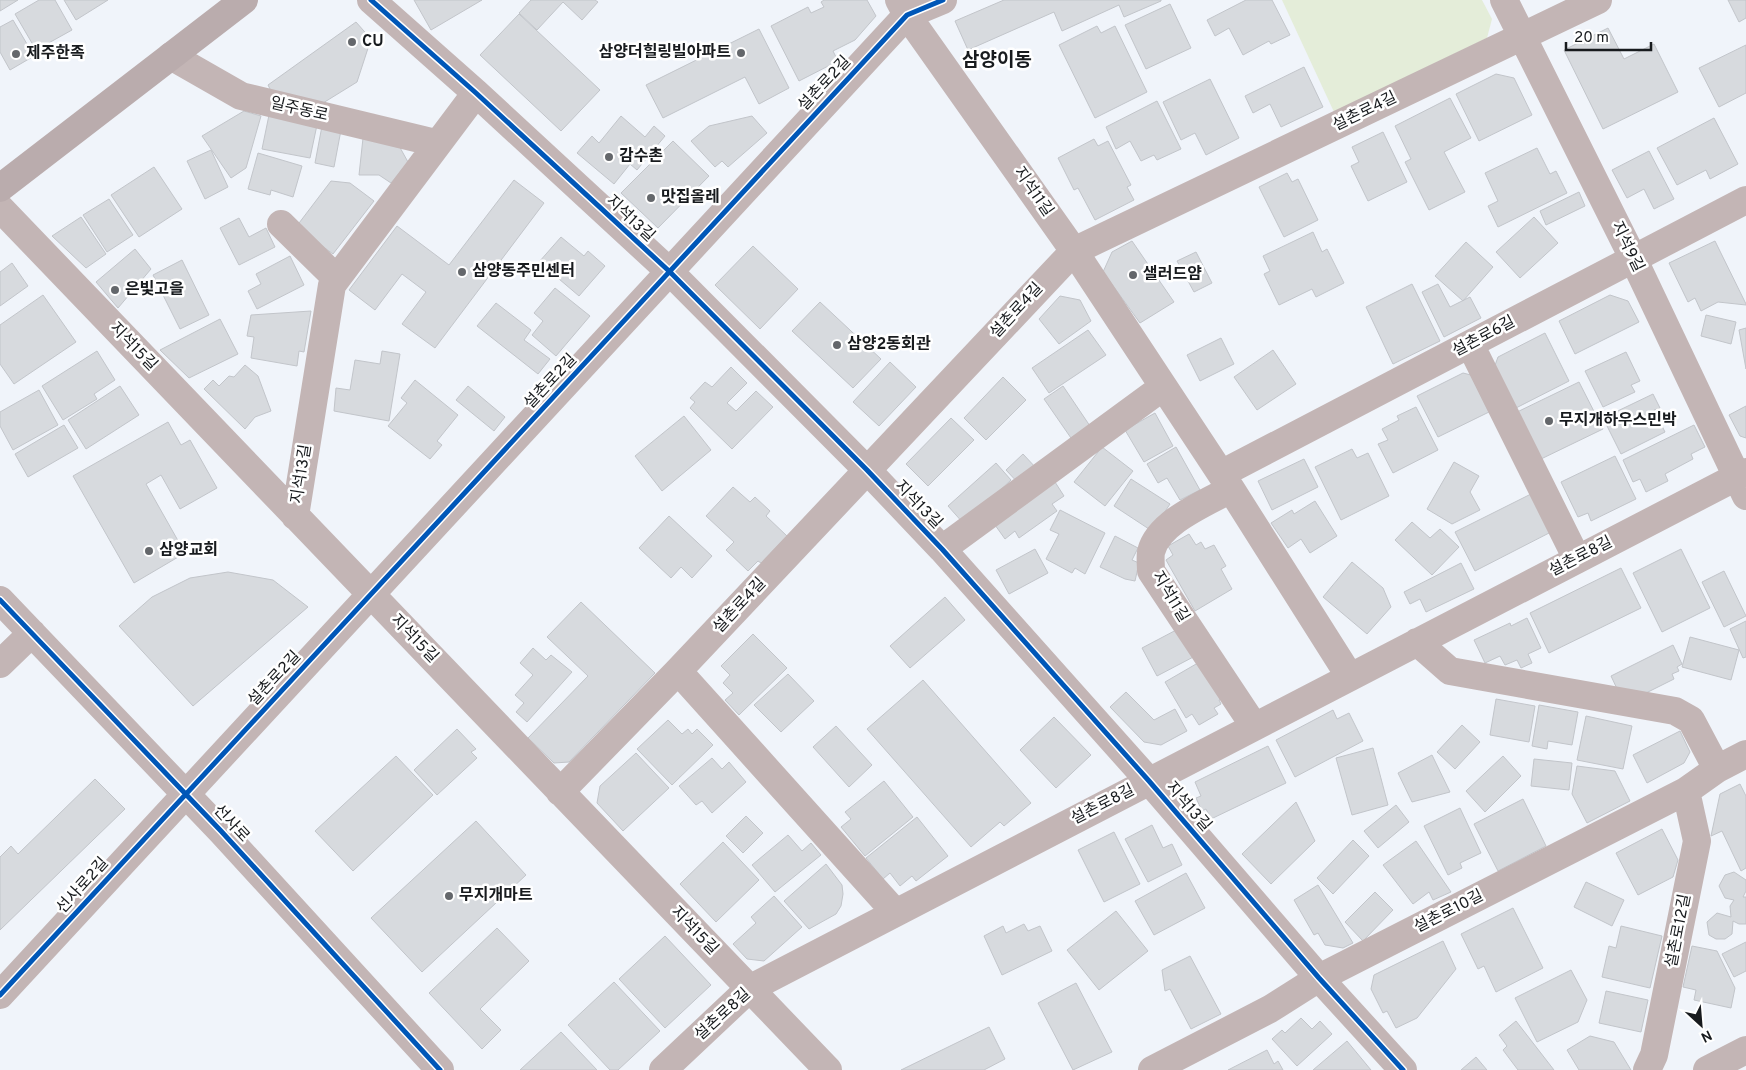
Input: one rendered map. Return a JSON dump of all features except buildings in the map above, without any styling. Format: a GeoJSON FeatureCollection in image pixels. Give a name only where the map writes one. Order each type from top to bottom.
{"type":"FeatureCollection","features":[{"type":"Feature","properties":{"kind":"main road"},"geometry":{"type":"LineString","coordinates":[[0,188],[244,0]]}},
{"type":"Feature","properties":{"kind":"street","name":"지석13길"},"geometry":{"type":"LineString","coordinates":[[371,0],[476,93],[670,272],[867,470],[942,549],[1149,781],[1319,978],[1403,1070]]}},
{"type":"Feature","properties":{"kind":"street","name":"설촌로2길"},"geometry":{"type":"LineString","coordinates":[[186,794],[670,272],[903,7],[943,0]]}},
{"type":"Feature","properties":{"kind":"street","name":"지석9길"},"geometry":{"type":"LineString","coordinates":[[1504,0],[1743,482]]}},
{"type":"Feature","properties":{"kind":"street","name":"설촌로4길"},"geometry":{"type":"LineString","coordinates":[[560,792],[678,671],[1074,251],[1598,0]]}},
{"type":"Feature","properties":{"kind":"street","name":"지석11길"},"geometry":{"type":"LineString","coordinates":[[903,7],[1074,251],[1226,481],[1350,677]]}},
{"type":"Feature","properties":{"kind":"street","name":"일주동로"},"geometry":{"type":"LineString","coordinates":[[171,56],[241,96],[436,142]]}},
{"type":"Feature","properties":{"kind":"street","name":"지석13길"},"geometry":{"type":"LineString","coordinates":[[295,516],[332,285],[436,142],[476,93]]}},
{"type":"Feature","properties":{"kind":"street","name":"설촌로6길"},"geometry":{"type":"LineString","coordinates":[[1226,481],[1470,344],[1746,200]]}},
{"type":"Feature","properties":{"kind":"street","name":"지석15길"},"geometry":{"type":"LineString","coordinates":[[0,208],[828,1070]]}},
{"type":"Feature","properties":{"kind":"street"},"geometry":{"type":"LineString","coordinates":[[281,224],[336,278]]}},
{"type":"Feature","properties":{"kind":"street"},"geometry":{"type":"LineString","coordinates":[[1470,344],[1577,560]]}},
{"type":"Feature","properties":{"kind":"street"},"geometry":{"type":"LineString","coordinates":[[942,549],[1163,387]]}},
{"type":"Feature","properties":{"kind":"street","name":"지석11길"},"geometry":{"type":"LineString","coordinates":[[1226,481],[1158,536],[1151,553],[1151,572],[1254,726]]}},
{"type":"Feature","properties":{"kind":"street","name":"설촌로8길"},"geometry":{"type":"LineString","coordinates":[[663,1070],[749,989],[1577,560],[1743,482]]}},
{"type":"Feature","properties":{"kind":"street","name":"선사로"},"geometry":{"type":"LineString","coordinates":[[0,600],[186,794],[440,1070]]}},
{"type":"Feature","properties":{"kind":"street"},"geometry":{"type":"LineString","coordinates":[[0,664],[32,633]]}},
{"type":"Feature","properties":{"kind":"street"},"geometry":{"type":"LineString","coordinates":[[1417,642],[1450,671],[1675,711],[1691,720],[1717,769]]}},
{"type":"Feature","properties":{"kind":"street"},"geometry":{"type":"LineString","coordinates":[[678,671],[895,912]]}},
{"type":"Feature","properties":{"kind":"street","name":"설촌로10길"},"geometry":{"type":"LineString","coordinates":[[1152,1070],[1270,1009],[1319,978],[1686,791],[1717,769],[1746,754]]}},
{"type":"Feature","properties":{"kind":"street","name":"설촌로12길"},"geometry":{"type":"LineString","coordinates":[[1647,1070],[1654,1056],[1697,841],[1686,791]]}},
{"type":"Feature","properties":{"kind":"street","name":"선사로2길"},"geometry":{"type":"LineString","coordinates":[[0,995],[186,794]]}},
{"type":"Feature","properties":{"kind":"street"},"geometry":{"type":"LineString","coordinates":[[1707,1070],[1746,1050]]}},
{"type":"Feature","properties":{"kind":"green space"},"geometry":{"type":"Polygon","coordinates":[[[1282,0],[1482,0],[1492,19],[1487,38],[1334,112],[1282,0]]]}},
{"type":"Feature","properties":{"kind":"cycle path"},"geometry":{"type":"LineString","coordinates":[[371,0],[476,93],[670,272],[867,470],[942,549],[1149,781],[1319,978],[1403,1070]]}},
{"type":"Feature","properties":{"kind":"cycle path"},"geometry":{"type":"LineString","coordinates":[[0,995],[907,15],[943,0]]}},
{"type":"Feature","properties":{"kind":"cycle path"},"geometry":{"type":"LineString","coordinates":[[0,600],[221,831],[440,1070]]}},
{"type":"Feature","properties":{"kind":"place","name":"CU"},"geometry":{"type":"Point","coordinates":[352,42]}},
{"type":"Feature","properties":{"kind":"place","name":"삼양더힐링빌아파트"},"geometry":{"type":"Point","coordinates":[741,53]}},
{"type":"Feature","properties":{"kind":"place","name":"제주한족"},"geometry":{"type":"Point","coordinates":[16,54]}},
{"type":"Feature","properties":{"kind":"place","name":"감수촌"},"geometry":{"type":"Point","coordinates":[609,157]}},
{"type":"Feature","properties":{"kind":"place","name":"맛집올레"},"geometry":{"type":"Point","coordinates":[651,198]}},
{"type":"Feature","properties":{"kind":"place","name":"삼양동주민센터"},"geometry":{"type":"Point","coordinates":[462,272]}},
{"type":"Feature","properties":{"kind":"place","name":"샐러드얌"},"geometry":{"type":"Point","coordinates":[1133,275]}},
{"type":"Feature","properties":{"kind":"place","name":"은빛고을"},"geometry":{"type":"Point","coordinates":[115,290]}},
{"type":"Feature","properties":{"kind":"place","name":"삼양2동회관"},"geometry":{"type":"Point","coordinates":[837,345]}},
{"type":"Feature","properties":{"kind":"place","name":"무지개하우스민박"},"geometry":{"type":"Point","coordinates":[1549,421]}},
{"type":"Feature","properties":{"kind":"place","name":"삼양교회"},"geometry":{"type":"Point","coordinates":[149,551]}},
{"type":"Feature","properties":{"kind":"place","name":"무지개마트"},"geometry":{"type":"Point","coordinates":[449,896]}},
{"type":"Feature","properties":{"kind":"district","name":"삼양이동"},"geometry":{"type":"Point","coordinates":[997,61]}}]}
